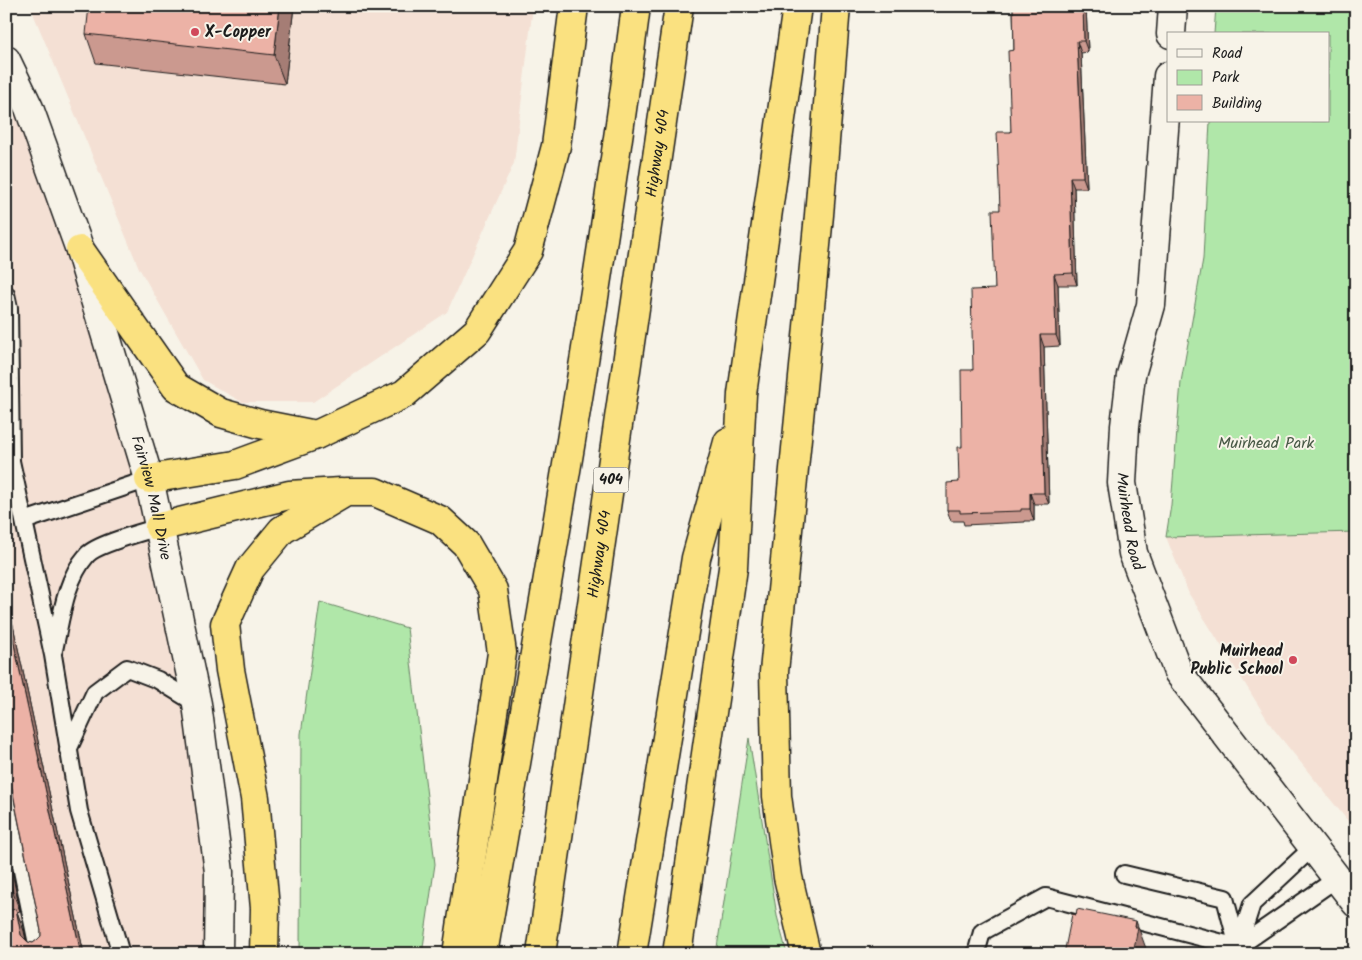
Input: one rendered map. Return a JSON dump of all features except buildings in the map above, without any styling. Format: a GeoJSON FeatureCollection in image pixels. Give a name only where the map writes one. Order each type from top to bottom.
{"type":"FeatureCollection","features":[{"type":"Feature","properties":{"kind":"highway"},"geometry":{"type":"LineString","coordinates":[[149,479],[235,465],[316,435],[404,394],[477,331],[528,251],[556,146],[574,6]]}},
{"type":"Feature","properties":{"kind":"highway"},"geometry":{"type":"LineString","coordinates":[[483,954],[617,153],[636,6]]}},
{"type":"Feature","properties":{"kind":"highway","name":"Highway 404"},"geometry":{"type":"LineString","coordinates":[[541,954],[679,6]]}},
{"type":"Feature","properties":{"kind":"highway"},"geometry":{"type":"LineString","coordinates":[[677,954],[733,568],[742,394],[797,6]]}},
{"type":"Feature","properties":{"kind":"highway"},"geometry":{"type":"LineString","coordinates":[[806,954],[788,877],[777,796],[774,672],[818,224],[836,6]]}},
{"type":"Feature","properties":{"kind":"highway"},"geometry":{"type":"LineString","coordinates":[[80,250],[176,386],[221,413],[260,424],[316,435]]}},
{"type":"Feature","properties":{"kind":"highway"},"geometry":{"type":"LineString","coordinates":[[632,954],[696,558],[742,394]]}},
{"type":"Feature","properties":{"kind":"highway"},"geometry":{"type":"LineString","coordinates":[[264,954],[265,908],[254,798],[230,670],[225,624],[250,569],[282,530],[346,492]]}},
{"type":"Feature","properties":{"kind":"highway"},"geometry":{"type":"LineString","coordinates":[[159,527],[289,495],[375,492],[440,520],[466,544],[493,590],[502,653],[457,954]]}},
{"type":"Feature","properties":{"kind":"street"},"geometry":{"type":"LineString","coordinates":[[1171,32],[1173,6]]}},
{"type":"Feature","properties":{"kind":"street","name":"Fairview Mall Drive"},"geometry":{"type":"LineString","coordinates":[[6,60],[29,108],[80,250],[149,479],[197,704],[219,872],[218,954]]}},
{"type":"Feature","properties":{"kind":"street","name":"Muirhead Road"},"geometry":{"type":"LineString","coordinates":[[1167,89],[1151,305],[1131,374],[1125,426],[1122,483],[1133,553],[1178,672],[1356,903]]}},
{"type":"Feature","properties":{"kind":"lane"},"geometry":{"type":"LineString","coordinates":[[6,294],[9,308],[11,461],[52,655],[79,811],[121,954]]}},
{"type":"Feature","properties":{"kind":"lane"},"geometry":{"type":"LineString","coordinates":[[24,522],[149,479]]}},
{"type":"Feature","properties":{"kind":"lane"},"geometry":{"type":"LineString","coordinates":[[52,655],[69,585],[88,554],[119,539],[159,527]]}},
{"type":"Feature","properties":{"kind":"lane"},"geometry":{"type":"LineString","coordinates":[[68,750],[95,692],[127,668],[158,680],[197,704]]}},
{"type":"Feature","properties":{"kind":"lane"},"geometry":{"type":"LineString","coordinates":[[6,792],[12,848],[32,918],[39,954]]}},
{"type":"Feature","properties":{"kind":"lane"},"geometry":{"type":"LineString","coordinates":[[1238,947],[1252,904],[1312,848]]}},
{"type":"Feature","properties":{"kind":"lane"},"geometry":{"type":"LineString","coordinates":[[1124,874],[1225,898],[1238,947]]}},
{"type":"Feature","properties":{"kind":"lane"},"geometry":{"type":"LineString","coordinates":[[976,954],[982,932],[1046,897],[1238,947],[1336,879]]}},
{"type":"Feature","properties":{"kind":"lane"},"geometry":{"type":"LineString","coordinates":[[15,922],[32,918]]}},
{"type":"Feature","properties":{"kind":"shaded area"},"geometry":{"type":"Polygon","coordinates":[[[30,6],[533,6],[514,163],[447,312],[313,402],[242,402],[203,380],[139,268],[30,6]]]}},
{"type":"Feature","properties":{"kind":"shaded area"},"geometry":{"type":"Polygon","coordinates":[[[6,60],[80,250],[197,704],[218,954],[6,954],[6,60]]]}},
{"type":"Feature","properties":{"kind":"shaded area","name":"Muirhead Public School"},"geometry":{"type":"Polygon","coordinates":[[[1356,532],[1356,831],[1272,727],[1189,594],[1166,537],[1356,532]]]}},
{"type":"Feature","properties":{"kind":"green space","name":"Muirhead Park"},"geometry":{"type":"Polygon","coordinates":[[[1216,6],[1356,6],[1356,532],[1166,537],[1171,505],[1181,382],[1203,259],[1210,122],[1330,122],[1330,32],[1214,32],[1216,6]]]}},
{"type":"Feature","properties":{"kind":"green space"},"geometry":{"type":"Polygon","coordinates":[[[320,602],[407,628],[435,864],[422,954],[300,954],[301,734],[320,602]]]}},
{"type":"Feature","properties":{"kind":"green space"},"geometry":{"type":"Polygon","coordinates":[[[749,738],[777,916],[787,954],[716,954],[749,738]]]}},
{"type":"Feature","properties":{"kind":"place","name":"X-Copper"},"geometry":{"type":"Point","coordinates":[195,32]}},
{"type":"Feature","properties":{"kind":"place","name":"Muirhead Public School"},"geometry":{"type":"Point","coordinates":[1293,660]}}]}
